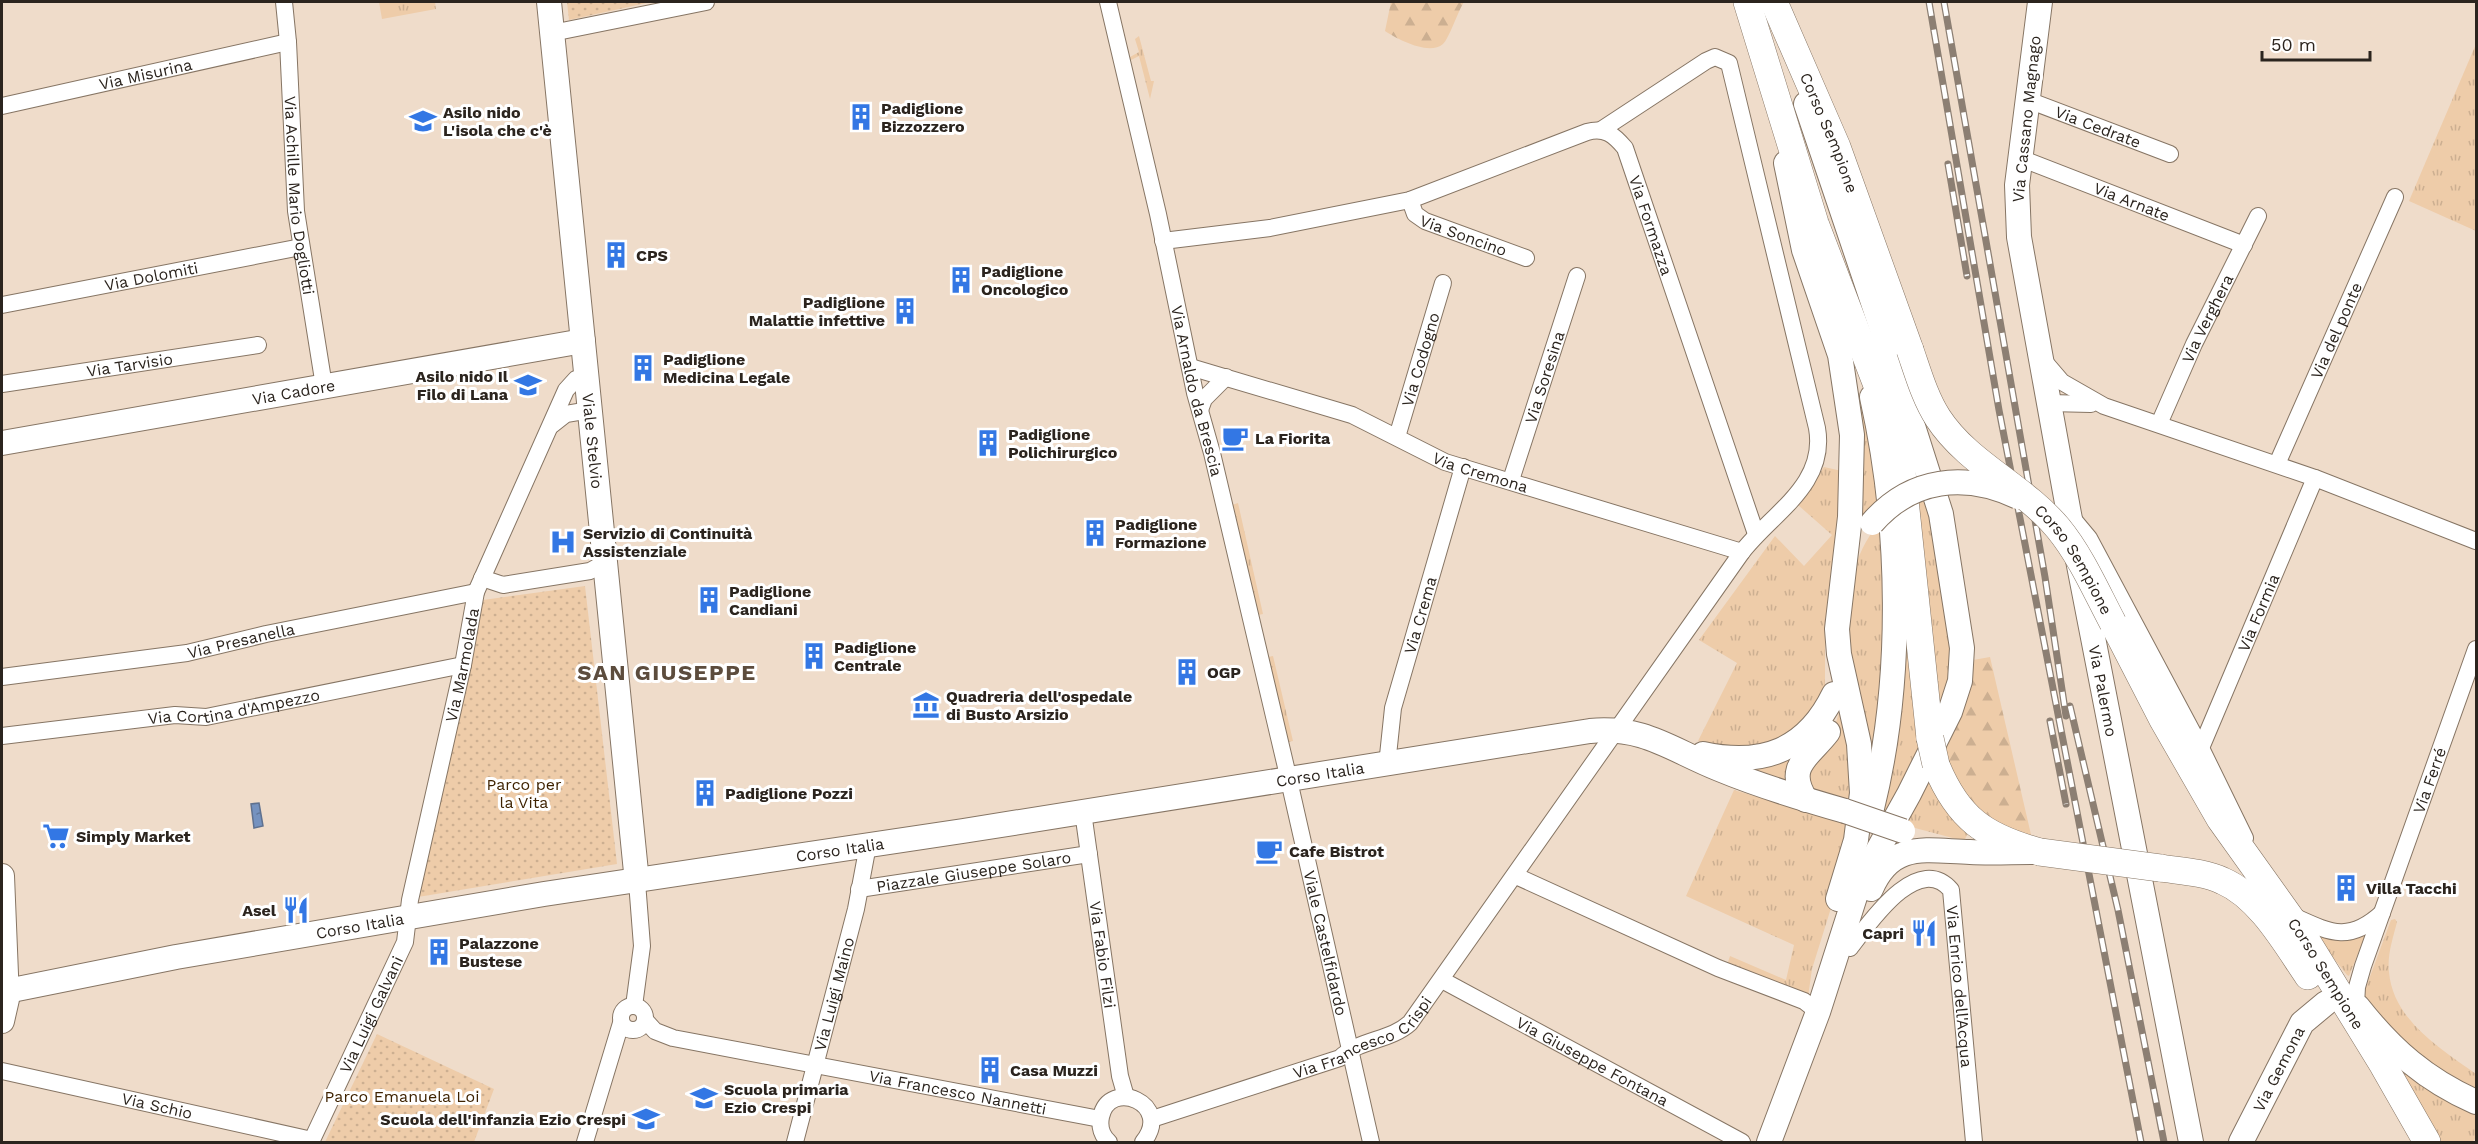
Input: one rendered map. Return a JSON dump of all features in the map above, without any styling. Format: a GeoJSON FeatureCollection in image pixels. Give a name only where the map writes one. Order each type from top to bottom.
{"type":"FeatureCollection","features":[{"type":"Feature","properties":{"kind":"main road","name":"Corso Sempione"},"geometry":{"type":"LineString","coordinates":[[1748,2],[1815,223],[1860,344],[1892,418],[1902,455],[1930,738],[1936,765],[1955,801],[1978,826],[2007,843],[2040,852],[2169,869],[2215,878],[2245,896],[2281,937],[2326,1003],[2409,1143]]}},
{"type":"Feature","properties":{"kind":"main road","name":"Corso Sempione"},"geometry":{"type":"LineString","coordinates":[[1773,2],[1838,147],[1932,408],[1962,446],[2036,506],[2067,539],[2163,720],[2208,799],[2257,873],[2305,938],[2378,1055],[2427,1143]]}},
{"type":"Feature","properties":{"kind":"street","name":"Via Achille Mario Dogliotti"},"geometry":{"type":"LineString","coordinates":[[284,2],[296,211],[324,386]]}},
{"type":"Feature","properties":{"kind":"street","name":"Viale Stelvio"},"geometry":{"type":"LineString","coordinates":[[549,2],[637,882]]}},
{"type":"Feature","properties":{"kind":"street"},"geometry":{"type":"LineString","coordinates":[[552,33],[706,2]]}},
{"type":"Feature","properties":{"kind":"street","name":"Via Arnaldo da Brescia"},"geometry":{"type":"LineString","coordinates":[[1108,2],[1195,393],[1212,453],[1288,780]]}},
{"type":"Feature","properties":{"kind":"street"},"geometry":{"type":"LineString","coordinates":[[1764,2],[1816,131],[1930,474],[1946,540],[1962,648],[1962,670],[1952,706],[1913,786],[1859,884],[1818,1012],[1769,1143]]}},
{"type":"Feature","properties":{"kind":"street","name":"Via Cassano Magnago"},"geometry":{"type":"LineString","coordinates":[[2019,237],[2016,205],[2020,158],[2040,2]]}},
{"type":"Feature","properties":{"kind":"street"},"geometry":{"type":"LineString","coordinates":[[1759,34],[1801,236],[1837,346],[1848,398],[1852,472],[1839,604],[1839,654],[1831,727],[1802,762],[1797,772],[1801,792],[1806,800]]}},
{"type":"Feature","properties":{"kind":"street","name":"Via Misurina"},"geometry":{"type":"LineString","coordinates":[[2,105],[288,42]]}},
{"type":"Feature","properties":{"kind":"street"},"geometry":{"type":"LineString","coordinates":[[1163,241],[1285,225],[1410,200],[1587,132],[1601,130],[1706,61],[1715,57],[1729,63],[1806,384],[1819,449],[1812,470],[1795,496],[1778,516],[1756,534],[1742,552],[1615,729]]}},
{"type":"Feature","properties":{"kind":"street","name":"Via Cedrate"},"geometry":{"type":"LineString","coordinates":[[2028,100],[2170,154]]}},
{"type":"Feature","properties":{"kind":"street","name":"Via Formazza"},"geometry":{"type":"LineString","coordinates":[[1601,130],[1617,139],[1625,148],[1756,534]]}},
{"type":"Feature","properties":{"kind":"street","name":"Via Arnate"},"geometry":{"type":"LineString","coordinates":[[2020,158],[2244,245]]}},
{"type":"Feature","properties":{"kind":"street","name":"Via del ponte"},"geometry":{"type":"LineString","coordinates":[[2277,464],[2395,197]]}},
{"type":"Feature","properties":{"kind":"street","name":"Via Soncino"},"geometry":{"type":"LineString","coordinates":[[1410,200],[1415,214],[1425,221],[1526,258]]}},
{"type":"Feature","properties":{"kind":"street","name":"Via Verghera"},"geometry":{"type":"LineString","coordinates":[[2159,424],[2193,344],[2258,216]]}},
{"type":"Feature","properties":{"kind":"street","name":"Via Palermo"},"geometry":{"type":"LineString","coordinates":[[2019,237],[2069,514],[2191,1143]]}},
{"type":"Feature","properties":{"kind":"street","name":"Via Dolomiti"},"geometry":{"type":"LineString","coordinates":[[2,305],[301,247]]}},
{"type":"Feature","properties":{"kind":"street","name":"Via Soresina"},"geometry":{"type":"LineString","coordinates":[[1511,480],[1577,276]]}},
{"type":"Feature","properties":{"kind":"street","name":"Via Codogno"},"geometry":{"type":"LineString","coordinates":[[1397,437],[1443,283]]}},
{"type":"Feature","properties":{"kind":"street","name":"Via Cadore"},"geometry":{"type":"LineString","coordinates":[[2,443],[583,341]]}},
{"type":"Feature","properties":{"kind":"street"},"geometry":{"type":"LineString","coordinates":[[1824,948],[1863,845],[1890,715],[1895,599],[1883,450],[1860,344]]}},
{"type":"Feature","properties":{"kind":"street","name":"Via Tarvisio"},"geometry":{"type":"LineString","coordinates":[[2,384],[258,345]]}},
{"type":"Feature","properties":{"kind":"street"},"geometry":{"type":"LineString","coordinates":[[2039,350],[2048,368],[2062,382],[2104,406],[2277,464],[2476,541]]}},
{"type":"Feature","properties":{"kind":"street","name":"Via Cremona"},"geometry":{"type":"LineString","coordinates":[[1190,367],[1352,415],[1432,456],[1464,467],[1742,552]]}},
{"type":"Feature","properties":{"kind":"street","name":"Via Marmolada"},"geometry":{"type":"LineString","coordinates":[[408,917],[479,585],[566,390],[576,379],[587,375]]}},
{"type":"Feature","properties":{"kind":"street"},"geometry":{"type":"LineString","coordinates":[[1200,410],[1204,399],[1226,377]]}},
{"type":"Feature","properties":{"kind":"street"},"geometry":{"type":"LineString","coordinates":[[2049,403],[2104,406]]}},
{"type":"Feature","properties":{"kind":"street"},"geometry":{"type":"LineString","coordinates":[[551,426],[566,414],[590,410]]}},
{"type":"Feature","properties":{"kind":"street","name":"Via Crema"},"geometry":{"type":"LineString","coordinates":[[1387,765],[1393,708],[1464,467]]}},
{"type":"Feature","properties":{"kind":"street","name":"Via Formia"},"geometry":{"type":"LineString","coordinates":[[2201,748],[2315,478]]}},
{"type":"Feature","properties":{"kind":"street"},"geometry":{"type":"LineString","coordinates":[[1839,604],[1856,549],[1872,523],[1904,496],[1925,486],[1951,481],[1993,486],[2036,506]]}},
{"type":"Feature","properties":{"kind":"street"},"geometry":{"type":"LineString","coordinates":[[2069,514],[2089,538],[2201,748],[2240,826],[2257,873]]}},
{"type":"Feature","properties":{"kind":"street","name":"Via Presanella"},"geometry":{"type":"LineString","coordinates":[[2,677],[187,653],[479,585],[503,585],[590,572],[606,562]]}},
{"type":"Feature","properties":{"kind":"street","name":"Via Ferré"},"geometry":{"type":"LineString","coordinates":[[2356,1004],[2358,981],[2476,649]]}},
{"type":"Feature","properties":{"kind":"street"},"geometry":{"type":"LineString","coordinates":[[1818,1012],[1817,987],[1824,948],[1854,850],[1863,792],[1859,744],[1839,654]]}},
{"type":"Feature","properties":{"kind":"street","name":"Via Cortina d'Ampezzo"},"geometry":{"type":"LineString","coordinates":[[2,736],[175,715],[206,717],[463,665]]}},
{"type":"Feature","properties":{"kind":"street"},"geometry":{"type":"LineString","coordinates":[[1677,748],[1723,757],[1773,753],[1792,745],[1808,732],[1827,709],[1834,694]]}},
{"type":"Feature","properties":{"kind":"street","name":"Corso Italia"},"geometry":{"type":"LineString","coordinates":[[4,992],[176,957],[408,917],[1387,765],[1534,739],[1615,729],[1637,733],[1677,748]]}},
{"type":"Feature","properties":{"kind":"street","name":"Via Francesco Crispi"},"geometry":{"type":"LineString","coordinates":[[1152,1119],[1159,1119],[1340,1059],[1350,1049],[1406,1026],[1442,980],[1516,876],[1601,755],[1615,729]]}},
{"type":"Feature","properties":{"kind":"street"},"geometry":{"type":"LineString","coordinates":[[1677,748],[1718,769],[1806,800],[1970,852]]}},
{"type":"Feature","properties":{"kind":"street","name":"Viale Castelfidardo"},"geometry":{"type":"LineString","coordinates":[[1288,780],[1371,1143]]}},
{"type":"Feature","properties":{"kind":"street","name":"Via Fabio Filzi"},"geometry":{"type":"LineString","coordinates":[[1083,812],[1120,1076],[1126,1097]]}},
{"type":"Feature","properties":{"kind":"street","name":"Via Luigi Maino"},"geometry":{"type":"LineString","coordinates":[[795,1143],[816,1066],[868,845]]}},
{"type":"Feature","properties":{"kind":"street"},"geometry":{"type":"LineString","coordinates":[[1818,1012],[1831,992],[1850,948],[1866,898],[1879,872],[1887,863],[1906,852],[1931,850],[2040,852]]}},
{"type":"Feature","properties":{"kind":"street","name":"Piazzale Giuseppe Solaro"},"geometry":{"type":"LineString","coordinates":[[859,890],[1089,854]]}},
{"type":"Feature","properties":{"kind":"street"},"geometry":{"type":"LineString","coordinates":[[2,876],[4,992],[7,1005],[2,1021]]}},
{"type":"Feature","properties":{"kind":"street"},"geometry":{"type":"LineString","coordinates":[[1516,876],[1718,968],[1804,1001],[1818,1012]]}},
{"type":"Feature","properties":{"kind":"street","name":"Via Enrico dell'Acqua"},"geometry":{"type":"LineString","coordinates":[[1850,948],[1886,903],[1900,890],[1917,883],[1931,881],[1946,885],[1951,890],[1974,1143]]}},
{"type":"Feature","properties":{"kind":"street"},"geometry":{"type":"LineString","coordinates":[[634,1006],[642,946],[637,882]]}},
{"type":"Feature","properties":{"kind":"street"},"geometry":{"type":"LineString","coordinates":[[2287,914],[2322,929],[2342,934],[2365,927],[2382,913]]}},
{"type":"Feature","properties":{"kind":"street","name":"Via Luigi Galvani"},"geometry":{"type":"LineString","coordinates":[[312,1141],[402,950],[407,936],[408,917]]}},
{"type":"Feature","properties":{"kind":"street"},"geometry":{"type":"LineString","coordinates":[[2305,938],[2356,1004],[2407,1061],[2435,1081],[2476,1102]]}},
{"type":"Feature","properties":{"kind":"street","name":"Via Giuseppe Fontana"},"geometry":{"type":"LineString","coordinates":[[1442,980],[1742,1143]]}},
{"type":"Feature","properties":{"kind":"street","name":"Via Gemona"},"geometry":{"type":"LineString","coordinates":[[2241,1143],[2302,1023],[2326,1003]]}},
{"type":"Feature","properties":{"kind":"street"},"geometry":{"type":"LineString","coordinates":[[621,1023],[626,1029],[634,1031],[641,1027],[645,1020],[643,1012],[634,1006]]}},
{"type":"Feature","properties":{"kind":"street"},"geometry":{"type":"LineString","coordinates":[[585,1143],[621,1023],[622,1012],[634,1006]]}},
{"type":"Feature","properties":{"kind":"street","name":"Via Francesco Nannetti"},"geometry":{"type":"LineString","coordinates":[[645,1020],[655,1031],[673,1038],[1101,1119]]}},
{"type":"Feature","properties":{"kind":"street","name":"Via Schio"},"geometry":{"type":"LineString","coordinates":[[2,1071],[312,1141]]}},
{"type":"Feature","properties":{"kind":"street"},"geometry":{"type":"LineString","coordinates":[[1109,1143],[1101,1132],[1101,1119],[1109,1103],[1126,1097],[1143,1103],[1152,1119],[1152,1128],[1143,1143]]}},
{"type":"Feature","properties":{"kind":"green space"},"geometry":{"type":"Polygon","coordinates":[[[379,2],[435,2],[436,9],[382,19],[379,2]]]}},
{"type":"Feature","properties":{"kind":"green space"},"geometry":{"type":"Polygon","coordinates":[[[567,2],[651,2],[569,20],[567,2]]]}},
{"type":"Feature","properties":{"kind":"green space"},"geometry":{"type":"Polygon","coordinates":[[[1391,2],[1464,2],[1443,44],[1430,48],[1413,45],[1385,31],[1391,2]]]}},
{"type":"Feature","properties":{"kind":"green space"},"geometry":{"type":"Polygon","coordinates":[[[1139,36],[1151,81],[1154,81],[1150,99],[1139,56],[1131,60],[1130,57],[1139,52],[1135,39],[1139,36]]]}},
{"type":"Feature","properties":{"kind":"green space"},"geometry":{"type":"Polygon","coordinates":[[[2476,44],[2476,231],[2409,201],[2476,44]]]}},
{"type":"Feature","properties":{"kind":"green space"},"geometry":{"type":"Polygon","coordinates":[[[1838,336],[1870,430],[1880,497],[1854,525],[1838,336]]]}},
{"type":"Feature","properties":{"kind":"green space"},"geometry":{"type":"Polygon","coordinates":[[[1909,441],[1929,506],[1951,638],[1951,677],[1938,712],[1909,441]]]}},
{"type":"Feature","properties":{"kind":"green space"},"geometry":{"type":"Polygon","coordinates":[[[1824,467],[1842,471],[1839,536],[1825,623],[1825,685],[1816,712],[1773,745],[1721,748],[1698,741],[1737,663],[1699,640],[1775,536],[1804,566],[1832,535],[1798,505],[1824,467]]]}},
{"type":"Feature","properties":{"kind":"green space"},"geometry":{"type":"Polygon","coordinates":[[[1238,503],[1263,614],[1258,615],[1232,505],[1238,503]]]}},
{"type":"Feature","properties":{"kind":"green space"},"geometry":{"type":"Polygon","coordinates":[[[1883,519],[1883,699],[1867,772],[1851,675],[1848,607],[1853,575],[1864,545],[1883,519]]]}},
{"type":"Feature","properties":{"kind":"green space","name":"Parco per la Vita"},"geometry":{"type":"Polygon","coordinates":[[[585,586],[617,864],[418,897],[415,890],[483,600],[585,586]]]}},
{"type":"Feature","properties":{"kind":"green space"},"geometry":{"type":"Polygon","coordinates":[[[1904,591],[1919,751],[1904,782],[1884,814],[1881,803],[1904,591]]]}},
{"type":"Feature","properties":{"kind":"green space"},"geometry":{"type":"Polygon","coordinates":[[[1273,656],[1293,741],[1288,742],[1268,657],[1273,656]]]}},
{"type":"Feature","properties":{"kind":"green space"},"geometry":{"type":"Polygon","coordinates":[[[1990,657],[2032,839],[1973,810],[1943,754],[1967,696],[1973,660],[1990,657]]]}},
{"type":"Feature","properties":{"kind":"green space"},"geometry":{"type":"Polygon","coordinates":[[[1840,709],[1845,716],[1852,806],[1816,796],[1803,768],[1834,729],[1840,709]]]}},
{"type":"Feature","properties":{"kind":"green space"},"geometry":{"type":"Polygon","coordinates":[[[1795,748],[1787,782],[1735,766],[1795,748]]]}},
{"type":"Feature","properties":{"kind":"green space"},"geometry":{"type":"Polygon","coordinates":[[[1926,775],[1969,831],[1964,841],[1900,824],[1926,775]]]}},
{"type":"Feature","properties":{"kind":"green space"},"geometry":{"type":"Polygon","coordinates":[[[1734,790],[1853,825],[1845,863],[1812,969],[1808,997],[1727,965],[1730,956],[1786,980],[1794,945],[1686,896],[1734,790]]]}},
{"type":"Feature","properties":{"kind":"green space"},"geometry":{"type":"Polygon","coordinates":[[[2395,919],[2397,922],[2389,959],[2389,972],[2392,989],[2399,1005],[2421,1032],[2476,1074],[2476,1096],[2430,1071],[2365,1000],[2365,990],[2391,920],[2395,919]]]}},
{"type":"Feature","properties":{"kind":"green space"},"geometry":{"type":"Polygon","coordinates":[[[2313,932],[2365,936],[2349,976],[2347,975],[2313,932]]]}},
{"type":"Feature","properties":{"kind":"green space","name":"Parco Emanuela Loi"},"geometry":{"type":"Polygon","coordinates":[[[377,1034],[494,1089],[474,1142],[325,1142],[377,1034]]]}},
{"type":"Feature","properties":{"kind":"green space"},"geometry":{"type":"Polygon","coordinates":[[[2395,1064],[2476,1108],[2476,1138],[2472,1142],[2436,1142],[2395,1064]]]}},
{"type":"Feature","properties":{"kind":"water"},"geometry":{"type":"Polygon","coordinates":[[[259,803],[263,826],[254,828],[251,804],[259,803]]]}},
{"type":"Feature","properties":{"kind":"railway"},"geometry":{"type":"LineString","coordinates":[[1929,2],[1999,410],[2141,1142]]}},
{"type":"Feature","properties":{"kind":"railway"},"geometry":{"type":"LineString","coordinates":[[1944,2],[2045,577],[2066,716]]}},
{"type":"Feature","properties":{"kind":"railway"},"geometry":{"type":"LineString","coordinates":[[1948,164],[1967,276]]}},
{"type":"Feature","properties":{"kind":"railway"},"geometry":{"type":"LineString","coordinates":[[2070,706],[2118,910],[2164,1142]]}},
{"type":"Feature","properties":{"kind":"railway"},"geometry":{"type":"LineString","coordinates":[[2050,721],[2066,804]]}},
{"type":"Feature","properties":{"kind":"place","name":"Padiglione Bizzozzero"},"geometry":{"type":"Point","coordinates":[861,117]}},
{"type":"Feature","properties":{"kind":"place","name":"Asilo nido L'isola che c'è"},"geometry":{"type":"Point","coordinates":[423,121]}},
{"type":"Feature","properties":{"kind":"place","name":"CPS"},"geometry":{"type":"Point","coordinates":[616,255]}},
{"type":"Feature","properties":{"kind":"place","name":"Padiglione Oncologico"},"geometry":{"type":"Point","coordinates":[961,280]}},
{"type":"Feature","properties":{"kind":"place","name":"Padiglione Malattie infettive"},"geometry":{"type":"Point","coordinates":[905,311]}},
{"type":"Feature","properties":{"kind":"place","name":"Padiglione Medicina Legale"},"geometry":{"type":"Point","coordinates":[643,368]}},
{"type":"Feature","properties":{"kind":"place","name":"Asilo nido Il Filo di Lana"},"geometry":{"type":"Point","coordinates":[528,385]}},
{"type":"Feature","properties":{"kind":"place","name":"La Fiorita"},"geometry":{"type":"Point","coordinates":[1235,438]}},
{"type":"Feature","properties":{"kind":"place","name":"Padiglione Polichirurgico"},"geometry":{"type":"Point","coordinates":[988,443]}},
{"type":"Feature","properties":{"kind":"place","name":"Padiglione Formazione"},"geometry":{"type":"Point","coordinates":[1095,533]}},
{"type":"Feature","properties":{"kind":"place","name":"Servizio di Continuità Assistenziale"},"geometry":{"type":"Point","coordinates":[563,542]}},
{"type":"Feature","properties":{"kind":"place","name":"Padiglione Candiani"},"geometry":{"type":"Point","coordinates":[709,600]}},
{"type":"Feature","properties":{"kind":"place","name":"Padiglione Centrale"},"geometry":{"type":"Point","coordinates":[814,656]}},
{"type":"Feature","properties":{"kind":"place","name":"OGP"},"geometry":{"type":"Point","coordinates":[1187,672]}},
{"type":"Feature","properties":{"kind":"place","name":"Quadreria dell'ospedale di Busto Arsizio"},"geometry":{"type":"Point","coordinates":[926,705]}},
{"type":"Feature","properties":{"kind":"place","name":"Padiglione Pozzi"},"geometry":{"type":"Point","coordinates":[705,793]}},
{"type":"Feature","properties":{"kind":"place","name":"Simply Market"},"geometry":{"type":"Point","coordinates":[56,836]}},
{"type":"Feature","properties":{"kind":"place","name":"Cafe Bistrot"},"geometry":{"type":"Point","coordinates":[1269,851]}},
{"type":"Feature","properties":{"kind":"place","name":"Villa Tacchi"},"geometry":{"type":"Point","coordinates":[2346,888]}},
{"type":"Feature","properties":{"kind":"place","name":"Asel"},"geometry":{"type":"Point","coordinates":[296,910]}},
{"type":"Feature","properties":{"kind":"place","name":"Capri"},"geometry":{"type":"Point","coordinates":[1924,933]}},
{"type":"Feature","properties":{"kind":"place","name":"Palazzone Bustese"},"geometry":{"type":"Point","coordinates":[439,952]}},
{"type":"Feature","properties":{"kind":"place","name":"Casa Muzzi"},"geometry":{"type":"Point","coordinates":[990,1070]}},
{"type":"Feature","properties":{"kind":"place","name":"Scuola primaria Ezio Crespi"},"geometry":{"type":"Point","coordinates":[704,1098]}},
{"type":"Feature","properties":{"kind":"place","name":"Scuola dell'infanzia Ezio Crespi"},"geometry":{"type":"Point","coordinates":[646,1119]}},
{"type":"Feature","properties":{"kind":"district","name":"SAN GIUSEPPE"},"geometry":{"type":"Point","coordinates":[667,672]}}]}
